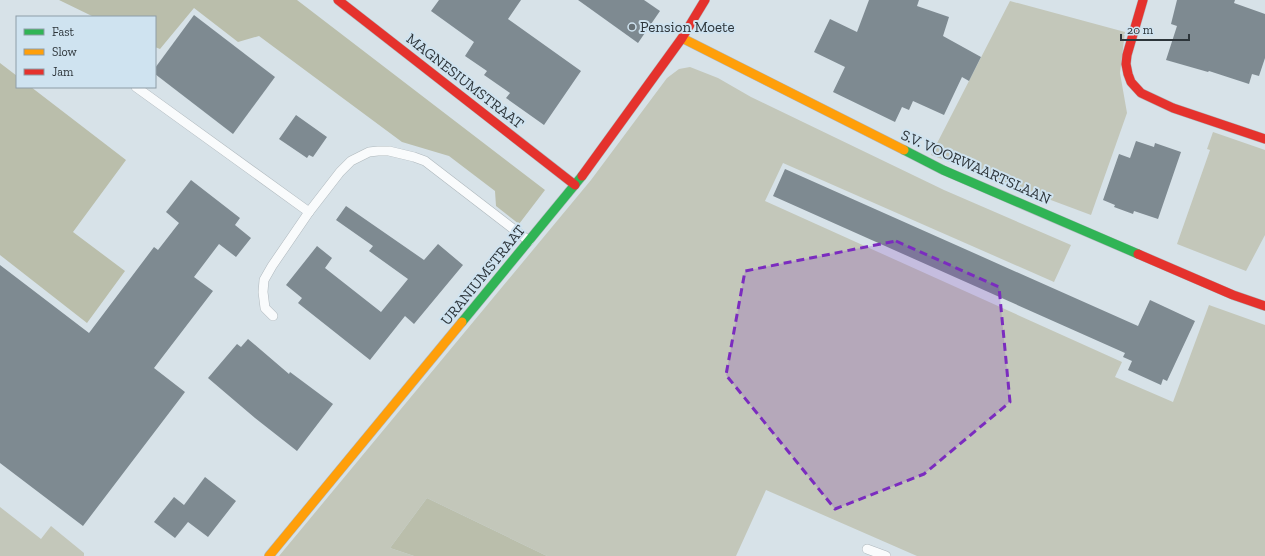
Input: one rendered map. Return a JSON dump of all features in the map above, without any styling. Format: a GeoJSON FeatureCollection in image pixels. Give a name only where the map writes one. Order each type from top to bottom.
{"type":"FeatureCollection","features":[{"type":"Feature","properties":{"kind":"street","name":"MAGNESIUMSTRAAT"},"geometry":{"type":"LineString","coordinates":[[338,0],[574,185]]}},
{"type":"Feature","properties":{"kind":"street","name":"URANIUMSTRAAT"},"geometry":{"type":"LineString","coordinates":[[269,556],[574,185],[682,38],[705,0]]}},
{"type":"Feature","properties":{"kind":"street"},"geometry":{"type":"LineString","coordinates":[[1143,0],[1127,55],[1126,64],[1131,82],[1141,93],[1173,108],[1265,139]]}},
{"type":"Feature","properties":{"kind":"street","name":"S.V. VOORWAARTSLAAN"},"geometry":{"type":"LineString","coordinates":[[682,38],[943,170],[1233,295],[1265,306]]}},
{"type":"Feature","properties":{"kind":"lane"},"geometry":{"type":"LineString","coordinates":[[137,88],[309,212]]}},
{"type":"Feature","properties":{"kind":"lane"},"geometry":{"type":"LineString","coordinates":[[272,316],[265,308],[263,292],[264,280],[272,266],[309,212],[340,172],[351,161],[369,152],[388,151],[425,161],[529,241]]}},
{"type":"Feature","properties":{"kind":"lane"},"geometry":{"type":"LineString","coordinates":[[868,549],[886,556]]}},
{"type":"Feature","properties":{"kind":"highlighted area"},"geometry":{"type":"Polygon","coordinates":[[[896,241],[999,287],[1010,402],[924,474],[835,509],[726,375],[745,271],[896,241]]]}},
{"type":"Feature","properties":{"kind":"shaded area"},"geometry":{"type":"Polygon","coordinates":[[[1010,1],[1125,32],[1120,73],[1127,113],[1091,215],[931,155],[1010,1]]]}},
{"type":"Feature","properties":{"kind":"shaded area"},"geometry":{"type":"Polygon","coordinates":[[[690,67],[718,78],[751,97],[944,190],[1071,245],[1054,282],[783,163],[765,201],[1122,362],[1115,377],[1173,402],[1209,305],[1265,325],[1265,556],[917,556],[766,490],[736,556],[547,556],[427,498],[390,548],[414,556],[279,556],[591,180],[667,78],[679,69],[690,67]]]}},
{"type":"Feature","properties":{"kind":"shaded area"},"geometry":{"type":"Polygon","coordinates":[[[1213,132],[1265,150],[1265,235],[1246,271],[1177,244],[1210,150],[1207,149],[1213,132]]]}},
{"type":"Feature","properties":{"kind":"shaded area"},"geometry":{"type":"Polygon","coordinates":[[[0,507],[41,539],[51,526],[84,553],[84,556],[0,556],[0,507]]]}},
{"type":"Feature","properties":{"kind":"green space"},"geometry":{"type":"Polygon","coordinates":[[[59,0],[297,0],[545,190],[519,224],[496,206],[495,191],[449,156],[402,142],[259,36],[238,42],[194,8],[160,49],[156,47],[156,16],[92,16],[59,0]]]}},
{"type":"Feature","properties":{"kind":"green space"},"geometry":{"type":"Polygon","coordinates":[[[0,63],[16,75],[16,88],[32,88],[126,160],[73,232],[125,271],[87,323],[0,255],[0,63]]]}},
{"type":"Feature","properties":{"kind":"green space"},"geometry":{"type":"Polygon","coordinates":[[[427,498],[547,556],[414,556],[390,548],[427,498]]]}},
{"type":"Feature","properties":{"kind":"building"},"geometry":{"type":"Polygon","coordinates":[[[439,0],[521,0],[508,19],[581,71],[544,125],[506,98],[510,93],[484,75],[487,71],[465,56],[474,42],[431,11],[439,0]]]}},
{"type":"Feature","properties":{"kind":"building","name":"Pension Moete"},"geometry":{"type":"Polygon","coordinates":[[[578,0],[644,0],[660,11],[638,43],[578,0]]]}},
{"type":"Feature","properties":{"kind":"building"},"geometry":{"type":"Polygon","coordinates":[[[869,0],[919,0],[917,6],[949,17],[943,36],[981,57],[969,81],[962,77],[944,115],[913,101],[909,110],[902,107],[895,122],[833,92],[845,67],[814,52],[830,19],[857,32],[869,0]]]}},
{"type":"Feature","properties":{"kind":"building"},"geometry":{"type":"Polygon","coordinates":[[[1177,0],[1235,0],[1234,3],[1265,14],[1265,58],[1259,76],[1252,74],[1249,84],[1209,71],[1208,72],[1166,60],[1177,26],[1171,24],[1177,0]]]}},
{"type":"Feature","properties":{"kind":"building"},"geometry":{"type":"Polygon","coordinates":[[[194,15],[275,77],[233,134],[156,75],[156,67],[194,15]]]}},
{"type":"Feature","properties":{"kind":"building"},"geometry":{"type":"Polygon","coordinates":[[[296,115],[327,137],[313,157],[309,155],[307,158],[279,139],[296,115]]]}},
{"type":"Feature","properties":{"kind":"building"},"geometry":{"type":"Polygon","coordinates":[[[1136,141],[1154,147],[1155,143],[1181,152],[1158,219],[1134,211],[1133,214],[1114,207],[1115,205],[1103,200],[1119,154],[1130,158],[1136,141]]]}},
{"type":"Feature","properties":{"kind":"building"},"geometry":{"type":"Polygon","coordinates":[[[785,169],[1138,326],[1150,300],[1195,321],[1167,381],[1163,379],[1161,385],[1128,370],[1132,361],[1123,357],[1125,353],[773,196],[785,169]]]}},
{"type":"Feature","properties":{"kind":"building"},"geometry":{"type":"Polygon","coordinates":[[[191,180],[240,218],[235,225],[251,238],[236,257],[219,244],[194,277],[213,291],[154,368],[185,392],[83,526],[0,463],[0,265],[89,333],[154,247],[158,250],[179,223],[166,212],[191,180]]]}},
{"type":"Feature","properties":{"kind":"building"},"geometry":{"type":"Polygon","coordinates":[[[346,206],[424,260],[438,244],[463,265],[414,324],[405,316],[370,360],[298,303],[302,298],[286,285],[317,246],[332,258],[325,268],[381,312],[408,279],[369,251],[373,246],[336,220],[346,206]]]}},
{"type":"Feature","properties":{"kind":"building"},"geometry":{"type":"Polygon","coordinates":[[[248,339],[289,374],[290,372],[333,404],[297,451],[208,378],[237,344],[241,347],[248,339]]]}},
{"type":"Feature","properties":{"kind":"building"},"geometry":{"type":"Polygon","coordinates":[[[205,477],[236,501],[208,537],[188,522],[175,538],[154,522],[174,497],[184,505],[205,477]]]}},
{"type":"Feature","properties":{"kind":"traffic: fast"},"geometry":{"type":"LineString","coordinates":[[904,150],[943,170],[1138,254]]}},
{"type":"Feature","properties":{"kind":"traffic: fast"},"geometry":{"type":"LineString","coordinates":[[462,322],[582,176]]}},
{"type":"Feature","properties":{"kind":"traffic: slow"},"geometry":{"type":"LineString","coordinates":[[682,38],[904,150]]}},
{"type":"Feature","properties":{"kind":"traffic: slow"},"geometry":{"type":"LineString","coordinates":[[269,556],[462,322]]}},
{"type":"Feature","properties":{"kind":"traffic: jam"},"geometry":{"type":"LineString","coordinates":[[338,0],[575,185]]}},
{"type":"Feature","properties":{"kind":"traffic: jam"},"geometry":{"type":"LineString","coordinates":[[582,176],[682,38],[705,0]]}},
{"type":"Feature","properties":{"kind":"traffic: jam"},"geometry":{"type":"LineString","coordinates":[[1143,0],[1127,55],[1126,64],[1131,82],[1141,93],[1173,108],[1265,139]]}},
{"type":"Feature","properties":{"kind":"traffic: jam"},"geometry":{"type":"LineString","coordinates":[[1138,254],[1233,295],[1265,306]]}},
{"type":"Feature","properties":{"kind":"place","name":"Pension Moete"},"geometry":{"type":"Point","coordinates":[632,27]}}]}
